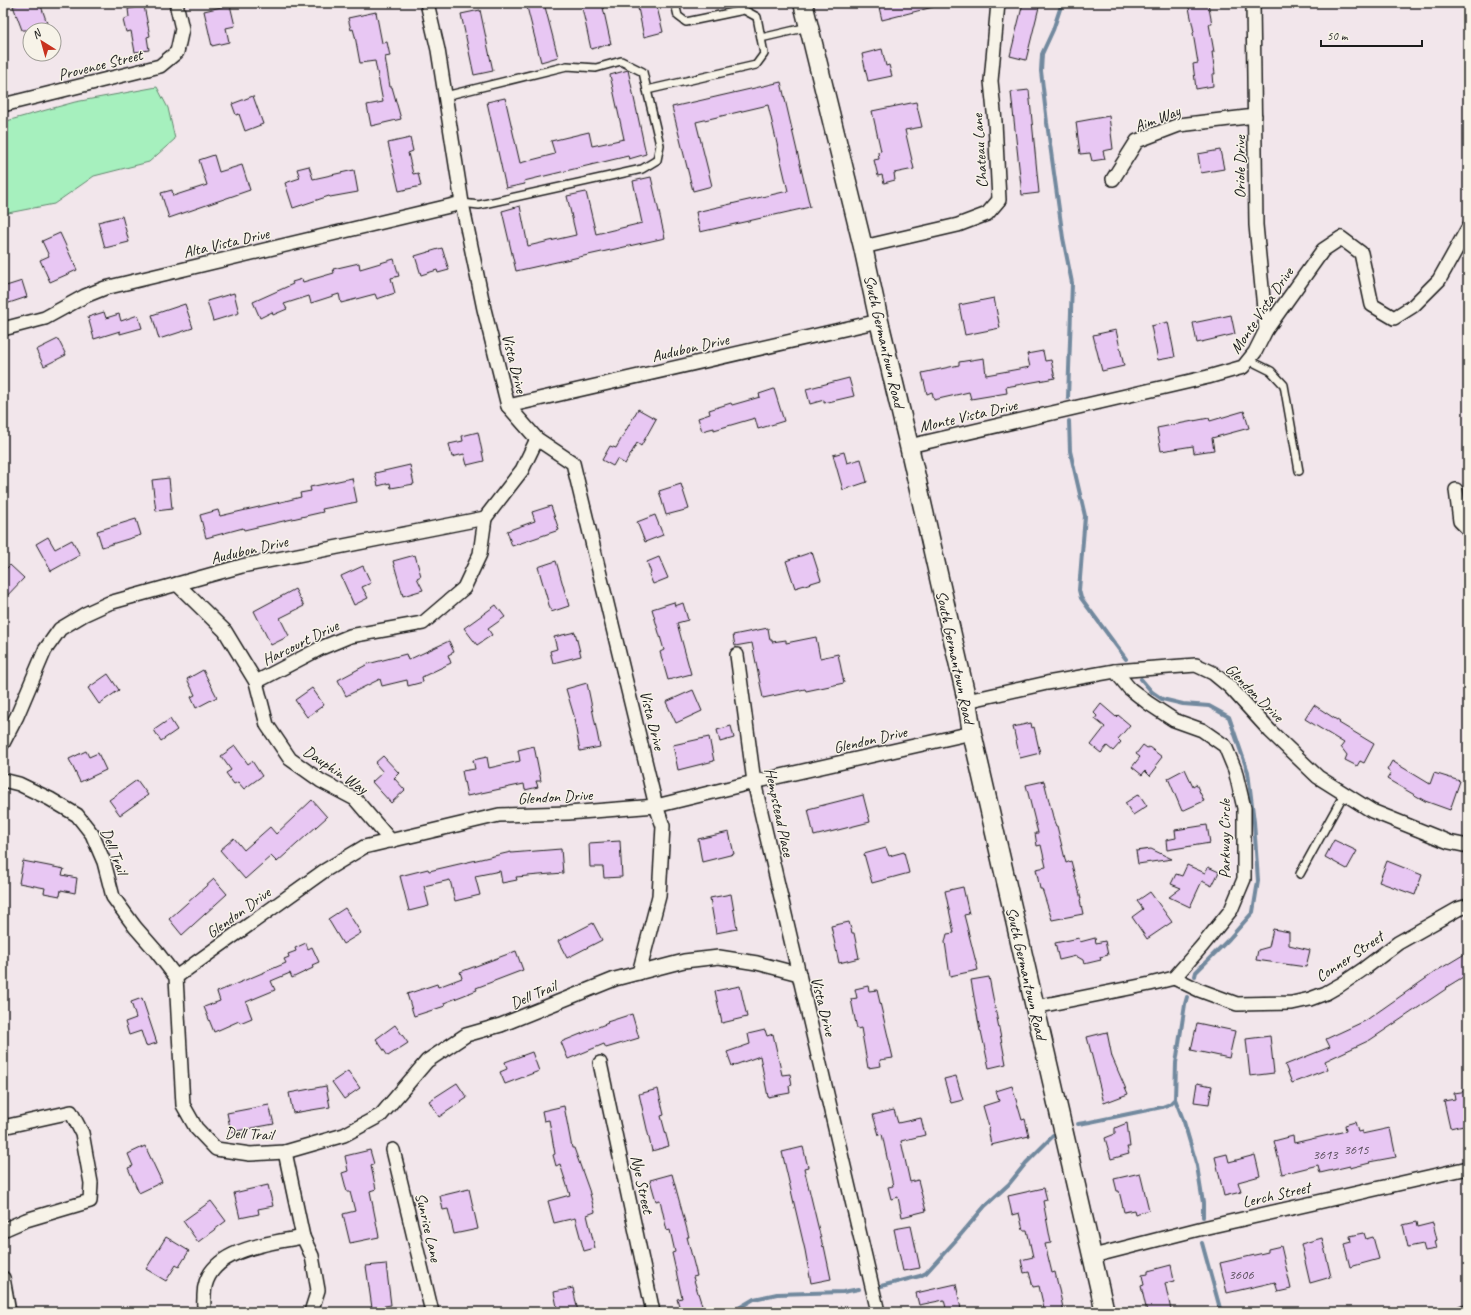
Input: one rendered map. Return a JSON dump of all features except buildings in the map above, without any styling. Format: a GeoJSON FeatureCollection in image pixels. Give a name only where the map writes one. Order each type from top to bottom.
{"type":"FeatureCollection","features":[{"type":"Feature","properties":{"kind":"main road","name":"South Germantown Road"},"geometry":{"type":"LineString","coordinates":[[803,3],[864,247],[879,321],[910,446],[967,701],[972,733],[1105,1312]]}},
{"type":"Feature","properties":{"kind":"street","name":"Provence Street"},"geometry":{"type":"LineString","coordinates":[[3,105],[160,66],[177,52],[182,29],[176,3]]}},
{"type":"Feature","properties":{"kind":"street","name":"Vista Drive"},"geometry":{"type":"LineString","coordinates":[[427,3],[438,50],[462,203],[484,309],[508,406],[537,439],[573,464],[656,806],[664,826],[659,896],[639,972],[684,961],[719,957],[757,963],[800,974],[878,1312]]}},
{"type":"Feature","properties":{"kind":"street","name":"Chateau Lane"},"geometry":{"type":"LineString","coordinates":[[864,247],[958,225],[987,214],[999,200],[995,122],[991,81],[998,3]]}},
{"type":"Feature","properties":{"kind":"street","name":"Oriole Drive"},"geometry":{"type":"LineString","coordinates":[[1253,3],[1256,225],[1266,330]]}},
{"type":"Feature","properties":{"kind":"street","name":"Aim Way"},"geometry":{"type":"LineString","coordinates":[[1113,179],[1137,141],[1179,125],[1255,116]]}},
{"type":"Feature","properties":{"kind":"street","name":"Alta Vista Drive"},"geometry":{"type":"LineString","coordinates":[[3,329],[45,318],[85,296],[106,288],[462,203]]}},
{"type":"Feature","properties":{"kind":"street","name":"Monte Vista Drive"},"geometry":{"type":"LineString","coordinates":[[910,446],[1208,377],[1243,367],[1255,352],[1266,330],[1323,250],[1341,238],[1361,253],[1372,304],[1394,318],[1414,306],[1439,280],[1468,228]]}},
{"type":"Feature","properties":{"kind":"street","name":"Audubon Drive"},"geometry":{"type":"LineString","coordinates":[[508,406],[879,321]]}},
{"type":"Feature","properties":{"kind":"street"},"geometry":{"type":"LineString","coordinates":[[484,518],[522,470],[537,439]]}},
{"type":"Feature","properties":{"kind":"street"},"geometry":{"type":"LineString","coordinates":[[1456,490],[1460,522],[1468,529]]}},
{"type":"Feature","properties":{"kind":"street","name":"Audubon Drive"},"geometry":{"type":"LineString","coordinates":[[3,743],[45,650],[60,629],[85,614],[109,603],[242,566],[484,518]]}},
{"type":"Feature","properties":{"kind":"street","name":"Harcourt Drive"},"geometry":{"type":"LineString","coordinates":[[256,682],[321,648],[350,636],[423,623],[464,588],[480,554],[484,518]]}},
{"type":"Feature","properties":{"kind":"street","name":"Dauphin Way"},"geometry":{"type":"LineString","coordinates":[[177,584],[225,631],[256,682],[267,725],[290,759],[322,781],[355,799],[391,841]]}},
{"type":"Feature","properties":{"kind":"street","name":"Hempstead Place"},"geometry":{"type":"LineString","coordinates":[[737,655],[754,782],[800,974]]}},
{"type":"Feature","properties":{"kind":"street","name":"Glendon Drive"},"geometry":{"type":"LineString","coordinates":[[967,701],[1048,683],[1115,671],[1196,665],[1213,673],[1230,687],[1270,731],[1318,777],[1372,811],[1449,842],[1468,846]]}},
{"type":"Feature","properties":{"kind":"street","name":"Parkway Circle"},"geometry":{"type":"LineString","coordinates":[[1115,671],[1129,688],[1148,703],[1174,720],[1202,730],[1226,746],[1235,770],[1244,808],[1244,879],[1231,910],[1174,978]]}},
{"type":"Feature","properties":{"kind":"street","name":"Glendon Drive"},"geometry":{"type":"LineString","coordinates":[[176,978],[324,871],[364,847],[499,815],[568,813],[656,806],[754,782],[972,733]]}},
{"type":"Feature","properties":{"kind":"street","name":"Dell Trail"},"geometry":{"type":"LineString","coordinates":[[3,780],[25,787],[50,799],[77,816],[92,834],[104,862],[113,897],[134,927],[156,951],[176,978],[183,1106],[196,1128],[216,1149],[250,1154],[285,1152],[344,1135],[381,1115],[427,1061],[466,1034],[501,1026],[615,979],[639,972]]}},
{"type":"Feature","properties":{"kind":"street","name":"Conner Street"},"geometry":{"type":"LineString","coordinates":[[1174,978],[1199,990],[1237,1004],[1292,1003],[1310,999],[1326,993],[1340,985],[1398,943],[1458,909],[1468,906]]}},
{"type":"Feature","properties":{"kind":"street"},"geometry":{"type":"LineString","coordinates":[[1035,1007],[1174,978]]}},
{"type":"Feature","properties":{"kind":"street","name":"Nye Street"},"geometry":{"type":"LineString","coordinates":[[600,1063],[653,1312]]}},
{"type":"Feature","properties":{"kind":"street"},"geometry":{"type":"LineString","coordinates":[[3,1128],[71,1112],[82,1133],[91,1183],[90,1201],[26,1220],[3,1230]]}},
{"type":"Feature","properties":{"kind":"street","name":"Sunrise Lane"},"geometry":{"type":"LineString","coordinates":[[393,1150],[432,1312]]}},
{"type":"Feature","properties":{"kind":"street"},"geometry":{"type":"LineString","coordinates":[[285,1152],[303,1237],[312,1256],[318,1290],[310,1312]]}},
{"type":"Feature","properties":{"kind":"street","name":"Lerch Street"},"geometry":{"type":"LineString","coordinates":[[1093,1256],[1202,1228],[1468,1168]]}},
{"type":"Feature","properties":{"kind":"street"},"geometry":{"type":"LineString","coordinates":[[205,1312],[204,1287],[214,1266],[236,1252],[303,1237]]}},
{"type":"Feature","properties":{"kind":"street"},"geometry":{"type":"LineString","coordinates":[[3,1278],[8,1312]]}},
{"type":"Feature","properties":{"kind":"street"},"geometry":{"type":"LineString","coordinates":[[1463,1312],[1468,1311]]}},
{"type":"Feature","properties":{"kind":"lane"},"geometry":{"type":"LineString","coordinates":[[647,90],[756,65],[764,54],[757,17],[744,10],[686,22],[678,16],[675,3]]}},
{"type":"Feature","properties":{"kind":"lane"},"geometry":{"type":"LineString","coordinates":[[761,38],[808,27]]}},
{"type":"Feature","properties":{"kind":"lane"},"geometry":{"type":"LineString","coordinates":[[445,96],[567,66],[596,68],[621,61],[643,72],[660,145],[657,160],[642,169],[479,205],[462,203]]}},
{"type":"Feature","properties":{"kind":"lane"},"geometry":{"type":"LineString","coordinates":[[1249,360],[1270,371],[1284,385],[1299,471]]}},
{"type":"Feature","properties":{"kind":"lane"},"geometry":{"type":"LineString","coordinates":[[1300,874],[1344,794]]}},
{"type":"Feature","properties":{"kind":"green space"},"geometry":{"type":"Polygon","coordinates":[[[157,87],[168,108],[175,139],[149,162],[94,176],[54,204],[3,214],[3,122],[75,102],[157,87]]]}},
{"type":"Feature","properties":{"kind":"waterway"},"geometry":{"type":"LineString","coordinates":[[1062,3],[1053,30],[1042,54],[1041,71],[1063,238],[1072,283],[1068,398]]}},
{"type":"Feature","properties":{"kind":"waterway"},"geometry":{"type":"LineString","coordinates":[[1069,421],[1070,451],[1085,516],[1079,590],[1081,598],[1126,659]]}},
{"type":"Feature","properties":{"kind":"waterway"},"geometry":{"type":"LineString","coordinates":[[1141,679],[1152,692],[1162,699],[1183,704],[1209,706],[1229,717],[1248,772],[1254,822],[1258,881],[1253,912],[1196,972],[1195,976]]}},
{"type":"Feature","properties":{"kind":"waterway"},"geometry":{"type":"LineString","coordinates":[[1187,997],[1176,1063],[1175,1099],[1184,1122],[1197,1166],[1203,1203],[1203,1217]]}},
{"type":"Feature","properties":{"kind":"waterway"},"geometry":{"type":"LineString","coordinates":[[1078,1124],[1162,1107],[1170,1104],[1175,1099]]}},
{"type":"Feature","properties":{"kind":"waterway"},"geometry":{"type":"LineString","coordinates":[[881,1286],[920,1276],[926,1273],[985,1206],[1009,1184],[1026,1163],[1053,1136]]}},
{"type":"Feature","properties":{"kind":"waterway"},"geometry":{"type":"LineString","coordinates":[[1202,1243],[1221,1312]]}},
{"type":"Feature","properties":{"kind":"waterway"},"geometry":{"type":"LineString","coordinates":[[732,1312],[754,1299],[777,1294],[843,1292],[859,1289]]}}]}
